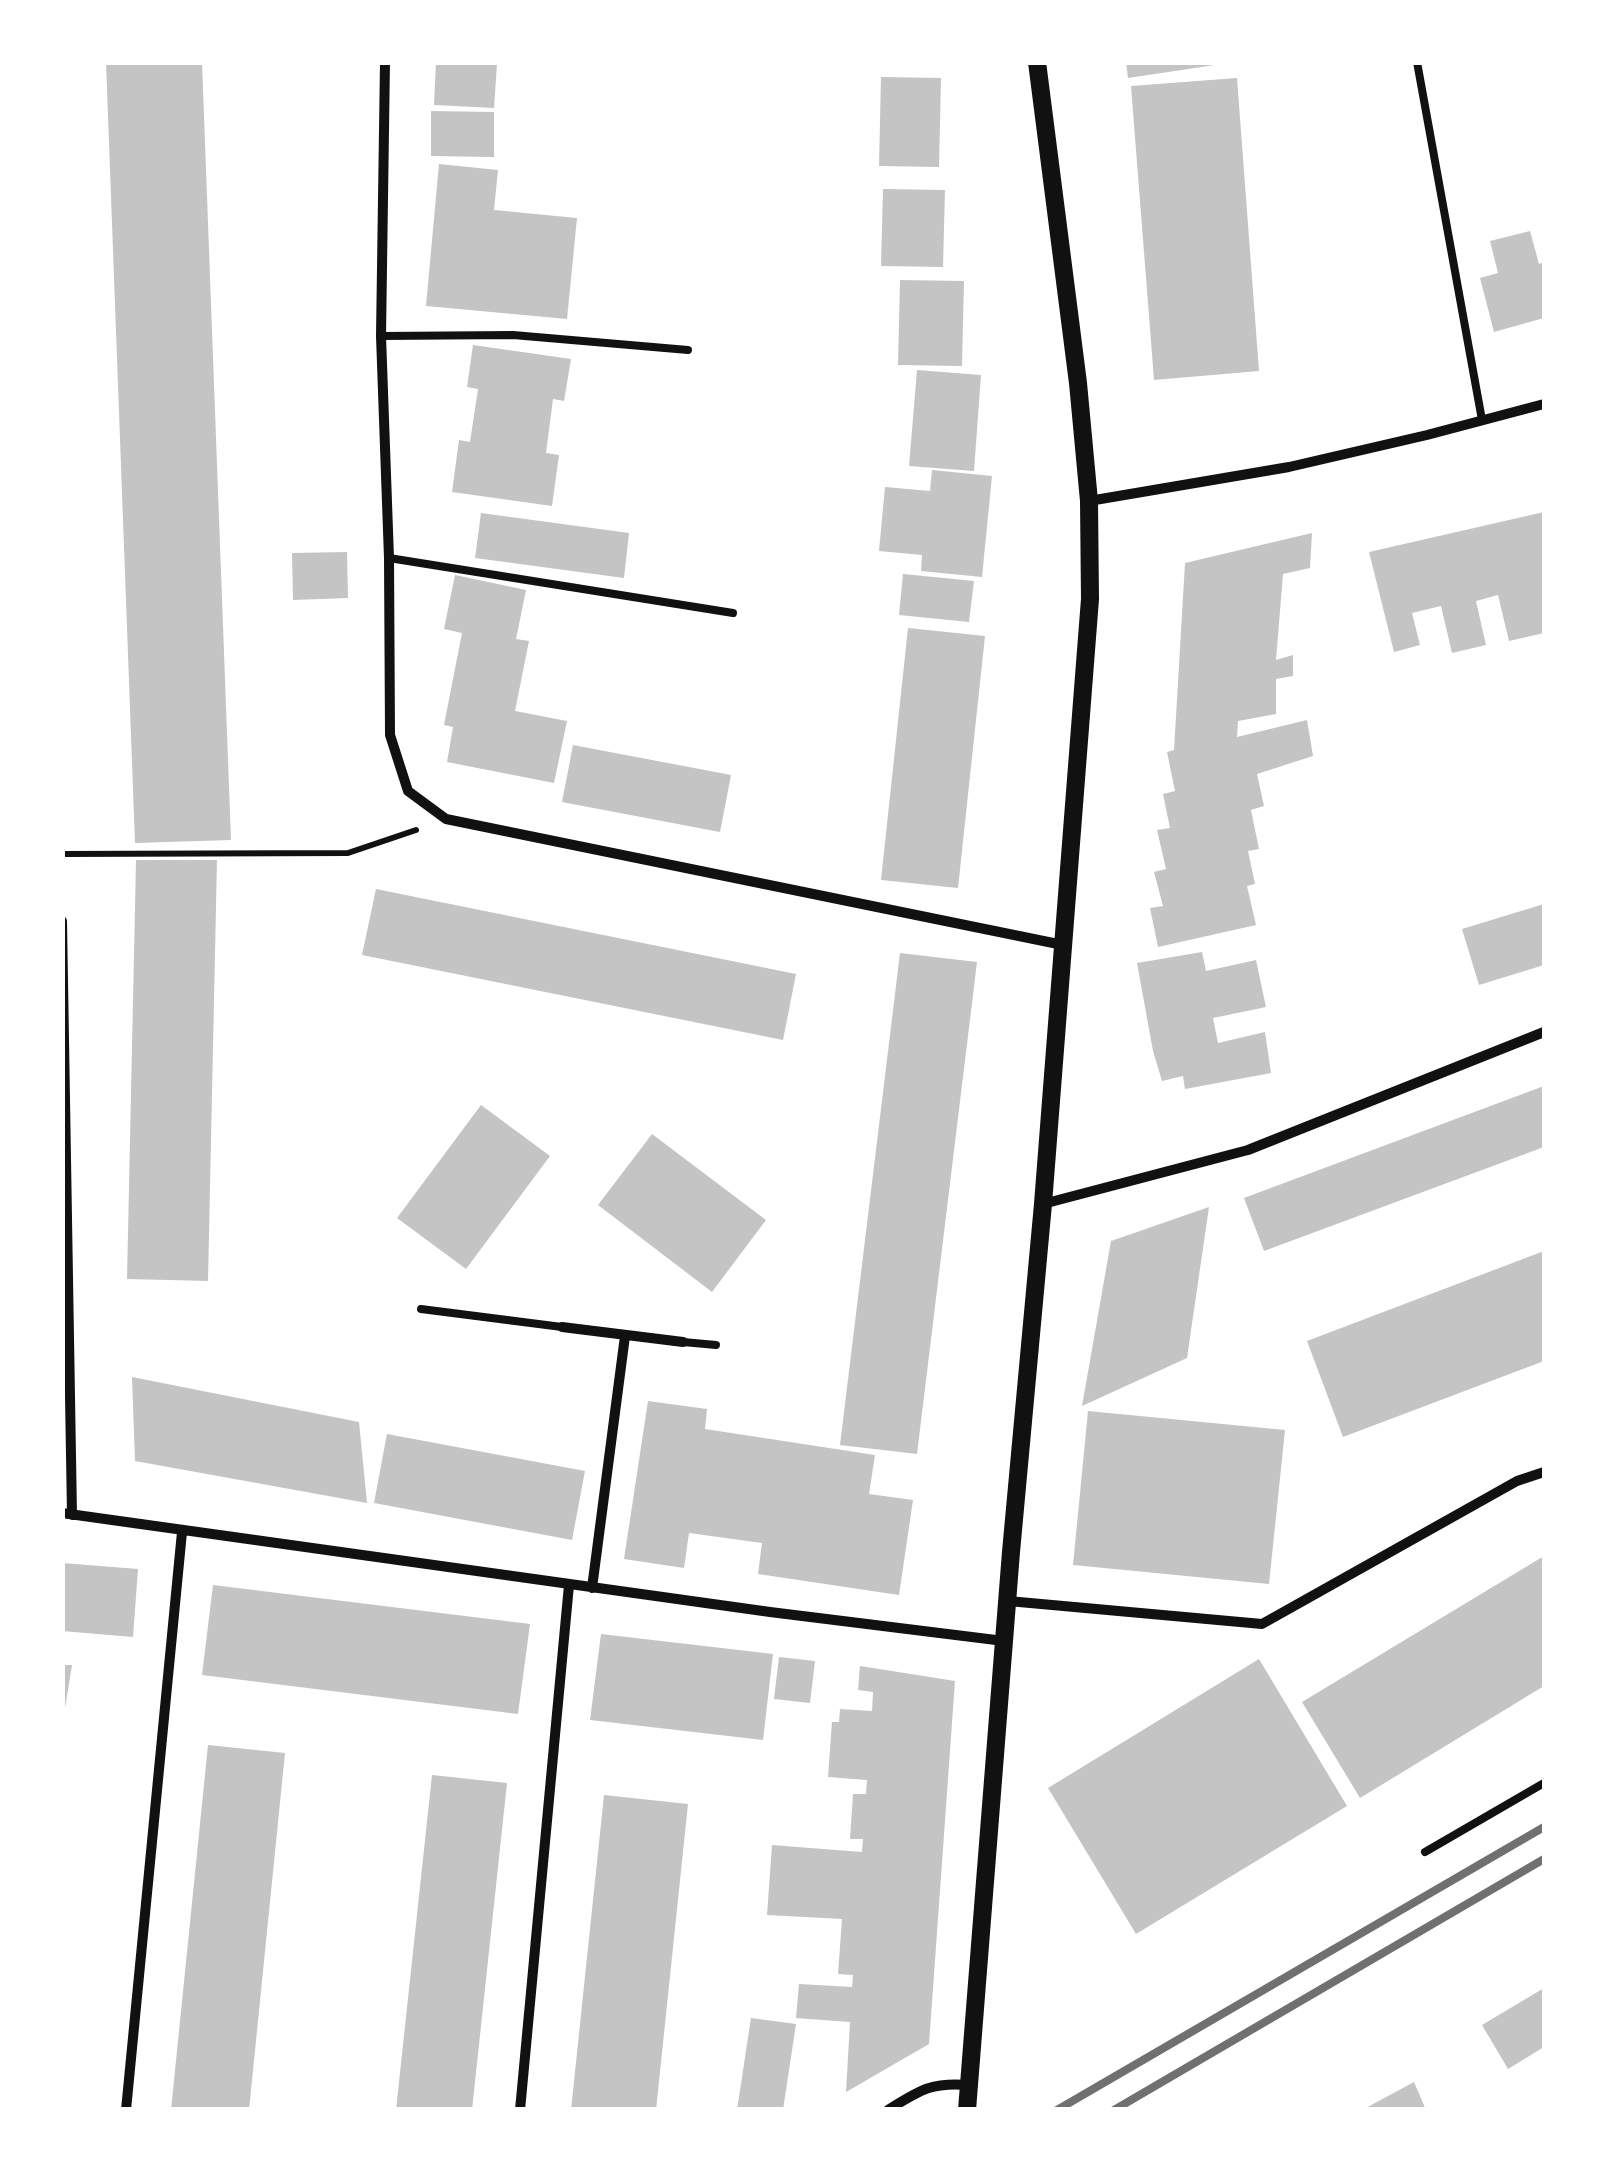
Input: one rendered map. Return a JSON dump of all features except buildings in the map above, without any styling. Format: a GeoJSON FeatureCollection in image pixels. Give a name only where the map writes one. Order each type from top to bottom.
{"type":"FeatureCollection","features":[{"type":"Feature","properties":{"kind":"street"},"geometry":{"type":"LineString","coordinates":[[385,62],[380,336],[389,558],[390,734],[408,791],[446,819],[1063,945]]}},
{"type":"Feature","properties":{"kind":"street"},"geometry":{"type":"LineString","coordinates":[[967,2110],[1090,599],[1088,501],[1078,383],[1037,62]]}},
{"type":"Feature","properties":{"kind":"street"},"geometry":{"type":"LineString","coordinates":[[1088,501],[1288,467],[1544,404]]}},
{"type":"Feature","properties":{"kind":"street"},"geometry":{"type":"LineString","coordinates":[[62,921],[67,1514],[1004,1641]]}},
{"type":"Feature","properties":{"kind":"street"},"geometry":{"type":"LineString","coordinates":[[1043,1204],[1248,1150],[1544,1032]]}},
{"type":"Feature","properties":{"kind":"street"},"geometry":{"type":"LineString","coordinates":[[562,1327],[684,1342]]}},
{"type":"Feature","properties":{"kind":"street"},"geometry":{"type":"LineString","coordinates":[[592,1588],[625,1336]]}},
{"type":"Feature","properties":{"kind":"street"},"geometry":{"type":"LineString","coordinates":[[1008,1601],[1262,1624],[1517,1481],[1544,1472]]}},
{"type":"Feature","properties":{"kind":"street"},"geometry":{"type":"LineString","coordinates":[[126,2110],[182,1532]]}},
{"type":"Feature","properties":{"kind":"street"},"geometry":{"type":"LineString","coordinates":[[520,2110],[569,1585]]}},
{"type":"Feature","properties":{"kind":"street"},"geometry":{"type":"LineString","coordinates":[[888,2110],[925,2088],[948,2083],[968,2085]]}},
{"type":"Feature","properties":{"kind":"lane"},"geometry":{"type":"LineString","coordinates":[[1417,62],[1482,420]]}},
{"type":"Feature","properties":{"kind":"lane"},"geometry":{"type":"LineString","coordinates":[[380,336],[513,335],[688,350]]}},
{"type":"Feature","properties":{"kind":"lane"},"geometry":{"type":"LineString","coordinates":[[389,558],[733,613]]}},
{"type":"Feature","properties":{"kind":"lane"},"geometry":{"type":"LineString","coordinates":[[420,1309],[562,1327]]}},
{"type":"Feature","properties":{"kind":"lane"},"geometry":{"type":"LineString","coordinates":[[684,1342],[716,1345]]}},
{"type":"Feature","properties":{"kind":"lane"},"geometry":{"type":"LineString","coordinates":[[1425,1852],[1544,1782]]}},
{"type":"Feature","properties":{"kind":"path"},"geometry":{"type":"LineString","coordinates":[[62,854],[348,853],[446,819]]}},
{"type":"Feature","properties":{"kind":"railway"},"geometry":{"type":"LineString","coordinates":[[1057,2110],[1544,1827]]}},
{"type":"Feature","properties":{"kind":"railway"},"geometry":{"type":"LineString","coordinates":[[1114,2110],[1544,1859]]}}]}
